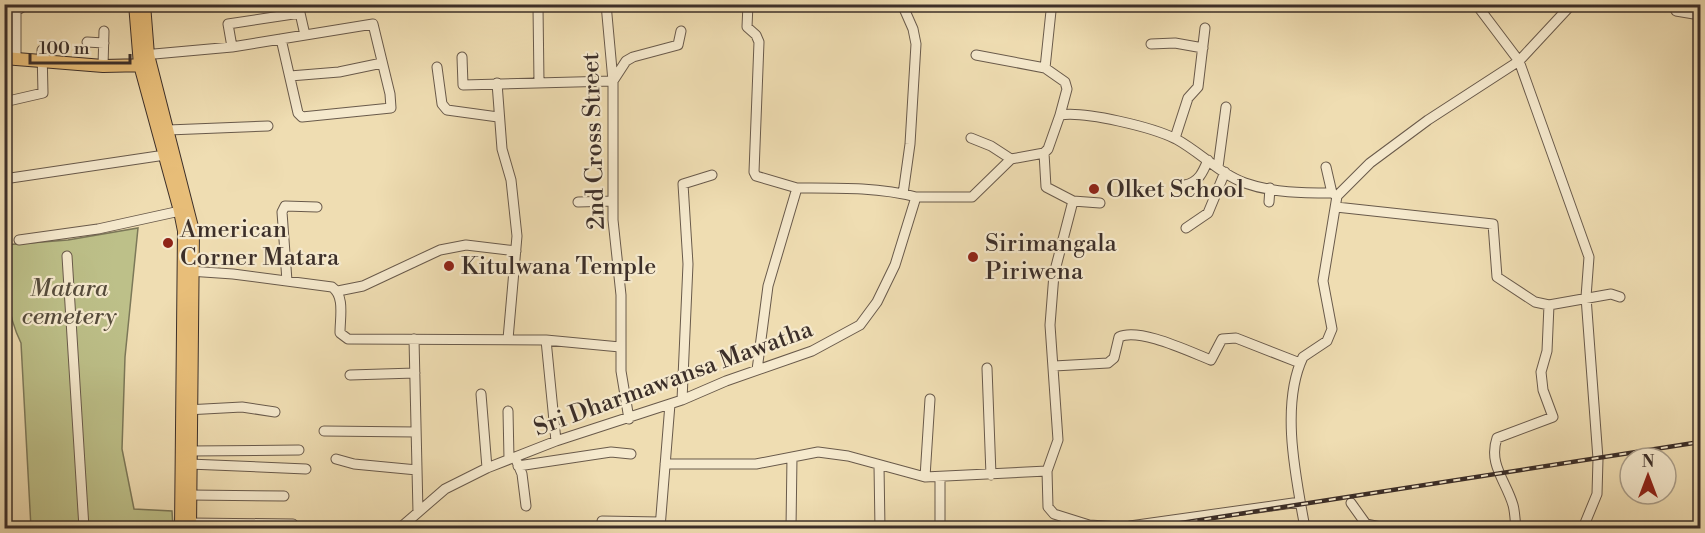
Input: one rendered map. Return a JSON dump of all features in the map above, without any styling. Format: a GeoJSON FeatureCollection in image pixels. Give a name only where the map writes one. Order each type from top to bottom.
{"type":"FeatureCollection","features":[{"type":"Feature","properties":{"kind":"main road"},"geometry":{"type":"LineString","coordinates":[[135,4],[144,60],[180,211],[189,271]]}},
{"type":"Feature","properties":{"kind":"main road"},"geometry":{"type":"LineString","coordinates":[[144,4],[144,60],[168,130],[193,231],[189,271],[185,410],[187,527]]}},
{"type":"Feature","properties":{"kind":"main road"},"geometry":{"type":"LineString","coordinates":[[10,58],[42,54],[103,66],[144,60]]}},
{"type":"Feature","properties":{"kind":"main road"},"geometry":{"type":"LineString","coordinates":[[185,410],[190,451],[187,527]]}},
{"type":"Feature","properties":{"kind":"street"},"geometry":{"type":"LineString","coordinates":[[10,58],[16,11],[27,4]]}},
{"type":"Feature","properties":{"kind":"street","name":"2nd Cross Street"},"geometry":{"type":"LineString","coordinates":[[606,4],[613,81],[613,201],[621,295],[621,370],[629,419]]}},
{"type":"Feature","properties":{"kind":"street"},"geometry":{"type":"LineString","coordinates":[[748,4],[747,27],[756,35],[759,42],[754,171],[756,176],[797,188],[903,194],[916,197],[972,197],[1011,159],[1044,153]]}},
{"type":"Feature","properties":{"kind":"street"},"geometry":{"type":"LineString","coordinates":[[902,4],[914,29],[916,44],[910,144],[903,194]]}},
{"type":"Feature","properties":{"kind":"street"},"geometry":{"type":"LineString","coordinates":[[1046,68],[1051,11],[1047,4]]}},
{"type":"Feature","properties":{"kind":"street"},"geometry":{"type":"LineString","coordinates":[[1476,4],[1519,61],[1589,256],[1586,297],[1598,459],[1597,494],[1583,528]]}},
{"type":"Feature","properties":{"kind":"street"},"geometry":{"type":"LineString","coordinates":[[1060,115],[1091,116],[1174,138],[1221,170],[1246,183],[1292,192],[1335,195],[1370,163],[1428,120],[1519,61],[1572,4]]}},
{"type":"Feature","properties":{"kind":"street"},"geometry":{"type":"LineString","coordinates":[[1673,4],[1677,11],[1701,15]]}},
{"type":"Feature","properties":{"kind":"street"},"geometry":{"type":"LineString","coordinates":[[538,7],[539,82]]}},
{"type":"Feature","properties":{"kind":"street"},"geometry":{"type":"LineString","coordinates":[[232,47],[228,24],[300,13],[305,35]]}},
{"type":"Feature","properties":{"kind":"street"},"geometry":{"type":"LineString","coordinates":[[144,60],[373,24],[391,108],[302,117],[281,39]]}},
{"type":"Feature","properties":{"kind":"street"},"geometry":{"type":"LineString","coordinates":[[1174,138],[1188,98],[1198,87],[1205,28]]}},
{"type":"Feature","properties":{"kind":"street"},"geometry":{"type":"LineString","coordinates":[[103,66],[104,31]]}},
{"type":"Feature","properties":{"kind":"street"},"geometry":{"type":"LineString","coordinates":[[462,57],[463,85],[613,81],[626,61],[633,57],[678,45],[681,31]]}},
{"type":"Feature","properties":{"kind":"street"},"geometry":{"type":"LineString","coordinates":[[87,42],[104,43]]}},
{"type":"Feature","properties":{"kind":"street"},"geometry":{"type":"LineString","coordinates":[[1151,44],[1175,43],[1203,48]]}},
{"type":"Feature","properties":{"kind":"street"},"geometry":{"type":"LineString","coordinates":[[4,102],[43,93],[42,54]]}},
{"type":"Feature","properties":{"kind":"street"},"geometry":{"type":"LineString","coordinates":[[976,55],[1046,68],[1065,82],[1065,99],[1044,153],[1043,183],[1046,187],[1073,201],[1100,203]]}},
{"type":"Feature","properties":{"kind":"street"},"geometry":{"type":"LineString","coordinates":[[290,76],[339,72],[382,63]]}},
{"type":"Feature","properties":{"kind":"street"},"geometry":{"type":"LineString","coordinates":[[437,67],[442,104],[447,110],[498,117]]}},
{"type":"Feature","properties":{"kind":"street"},"geometry":{"type":"LineString","coordinates":[[497,83],[498,117],[504,159],[512,180],[516,251],[508,339]]}},
{"type":"Feature","properties":{"kind":"street"},"geometry":{"type":"LineString","coordinates":[[1186,228],[1208,213],[1221,170],[1226,107]]}},
{"type":"Feature","properties":{"kind":"street"},"geometry":{"type":"LineString","coordinates":[[168,130],[268,126]]}},
{"type":"Feature","properties":{"kind":"street"},"geometry":{"type":"LineString","coordinates":[[971,138],[991,146],[1011,159]]}},
{"type":"Feature","properties":{"kind":"street"},"geometry":{"type":"LineString","coordinates":[[4,179],[165,155]]}},
{"type":"Feature","properties":{"kind":"street"},"geometry":{"type":"LineString","coordinates":[[1185,185],[1194,183],[1198,179],[1208,160]]}},
{"type":"Feature","properties":{"kind":"street"},"geometry":{"type":"LineString","coordinates":[[1305,528],[1300,502],[1291,410],[1303,357],[1327,341],[1332,329],[1323,281],[1336,207],[1335,195],[1326,167]]}},
{"type":"Feature","properties":{"kind":"street"},"geometry":{"type":"LineString","coordinates":[[682,400],[688,264],[683,184],[712,175]]}},
{"type":"Feature","properties":{"kind":"street"},"geometry":{"type":"LineString","coordinates":[[757,370],[768,286],[797,188]]}},
{"type":"Feature","properties":{"kind":"street"},"geometry":{"type":"LineString","coordinates":[[1269,202],[1270,188]]}},
{"type":"Feature","properties":{"kind":"street","name":"Sri Dharmawansa Mawatha"},"geometry":{"type":"LineString","coordinates":[[403,527],[446,489],[487,468],[514,460],[556,441],[682,400],[812,351],[860,325],[877,302],[895,264],[916,197]]}},
{"type":"Feature","properties":{"kind":"street"},"geometry":{"type":"LineString","coordinates":[[578,202],[613,201]]}},
{"type":"Feature","properties":{"kind":"street"},"geometry":{"type":"LineString","coordinates":[[1073,201],[1054,274],[1050,325],[1058,440],[1047,471],[1048,507],[1054,514],[1086,527],[1136,528]]}},
{"type":"Feature","properties":{"kind":"street"},"geometry":{"type":"LineString","coordinates":[[287,281],[282,212],[285,206],[317,207]]}},
{"type":"Feature","properties":{"kind":"street"},"geometry":{"type":"LineString","coordinates":[[1336,207],[1494,224],[1497,277],[1536,302],[1549,305],[1611,294],[1620,297]]}},
{"type":"Feature","properties":{"kind":"street"},"geometry":{"type":"LineString","coordinates":[[19,240],[98,229],[180,211]]}},
{"type":"Feature","properties":{"kind":"street"},"geometry":{"type":"LineString","coordinates":[[189,271],[332,287],[338,291],[363,286],[440,250],[466,246],[516,251]]}},
{"type":"Feature","properties":{"kind":"street"},"geometry":{"type":"LineString","coordinates":[[67,256],[84,528]]}},
{"type":"Feature","properties":{"kind":"street"},"geometry":{"type":"LineString","coordinates":[[338,291],[340,333],[348,339],[546,340],[620,347]]}},
{"type":"Feature","properties":{"kind":"street"},"geometry":{"type":"LineString","coordinates":[[1516,528],[1513,505],[1496,470],[1494,446],[1497,438],[1553,417],[1543,390],[1541,372],[1547,351],[1549,305]]}},
{"type":"Feature","properties":{"kind":"street"},"geometry":{"type":"LineString","coordinates":[[1054,366],[1108,363],[1114,358],[1119,337],[1123,335],[1146,336],[1211,360],[1222,339],[1236,338],[1300,363]]}},
{"type":"Feature","properties":{"kind":"street"},"geometry":{"type":"LineString","coordinates":[[414,339],[418,512]]}},
{"type":"Feature","properties":{"kind":"street"},"geometry":{"type":"LineString","coordinates":[[546,340],[556,441]]}},
{"type":"Feature","properties":{"kind":"street"},"geometry":{"type":"LineString","coordinates":[[987,368],[990,475]]}},
{"type":"Feature","properties":{"kind":"street"},"geometry":{"type":"LineString","coordinates":[[350,375],[415,373]]}},
{"type":"Feature","properties":{"kind":"street"},"geometry":{"type":"LineString","coordinates":[[481,394],[487,468]]}},
{"type":"Feature","properties":{"kind":"street"},"geometry":{"type":"LineString","coordinates":[[925,477],[930,399]]}},
{"type":"Feature","properties":{"kind":"street"},"geometry":{"type":"LineString","coordinates":[[602,521],[660,525],[670,404]]}},
{"type":"Feature","properties":{"kind":"street"},"geometry":{"type":"LineString","coordinates":[[185,410],[242,407],[275,412]]}},
{"type":"Feature","properties":{"kind":"street"},"geometry":{"type":"LineString","coordinates":[[508,411],[514,460],[522,474],[526,506]]}},
{"type":"Feature","properties":{"kind":"street"},"geometry":{"type":"LineString","coordinates":[[324,431],[416,432]]}},
{"type":"Feature","properties":{"kind":"street"},"geometry":{"type":"LineString","coordinates":[[190,451],[298,450]]}},
{"type":"Feature","properties":{"kind":"street"},"geometry":{"type":"LineString","coordinates":[[514,460],[611,452],[631,454]]}},
{"type":"Feature","properties":{"kind":"street"},"geometry":{"type":"LineString","coordinates":[[665,464],[756,464],[829,453],[925,477],[1047,471]]}},
{"type":"Feature","properties":{"kind":"street"},"geometry":{"type":"LineString","coordinates":[[791,528],[792,457]]}},
{"type":"Feature","properties":{"kind":"street"},"geometry":{"type":"LineString","coordinates":[[336,459],[354,464],[384,465],[417,470]]}},
{"type":"Feature","properties":{"kind":"street"},"geometry":{"type":"LineString","coordinates":[[189,464],[306,469]]}},
{"type":"Feature","properties":{"kind":"street"},"geometry":{"type":"LineString","coordinates":[[879,465],[880,528]]}},
{"type":"Feature","properties":{"kind":"street"},"geometry":{"type":"LineString","coordinates":[[940,477],[940,528]]}},
{"type":"Feature","properties":{"kind":"street"},"geometry":{"type":"LineString","coordinates":[[189,495],[284,496]]}},
{"type":"Feature","properties":{"kind":"street"},"geometry":{"type":"LineString","coordinates":[[1086,527],[1136,525],[1300,502]]}},
{"type":"Feature","properties":{"kind":"street"},"geometry":{"type":"LineString","coordinates":[[1351,503],[1366,524],[1385,528]]}},
{"type":"Feature","properties":{"kind":"street"},"geometry":{"type":"LineString","coordinates":[[187,527],[293,525]]}},
{"type":"Feature","properties":{"kind":"green space","name":"Matara cemetery"},"geometry":{"type":"Polygon","coordinates":[[[138,228],[125,357],[122,449],[134,509],[172,511],[173,528],[31,528],[21,343],[9,308],[4,245],[68,240],[138,228]]]}},
{"type":"Feature","properties":{"kind":"railway"},"geometry":{"type":"LineString","coordinates":[[1149,528],[1700,442]]}},
{"type":"Feature","properties":{"kind":"place","name":"Olket School"},"geometry":{"type":"Point","coordinates":[1094,189]}},
{"type":"Feature","properties":{"kind":"place","name":"American Corner Matara"},"geometry":{"type":"Point","coordinates":[168,243]}},
{"type":"Feature","properties":{"kind":"place","name":"Sirimangala Piriwena"},"geometry":{"type":"Point","coordinates":[973,257]}},
{"type":"Feature","properties":{"kind":"place","name":"Kitulwana Temple"},"geometry":{"type":"Point","coordinates":[449,266]}}]}
